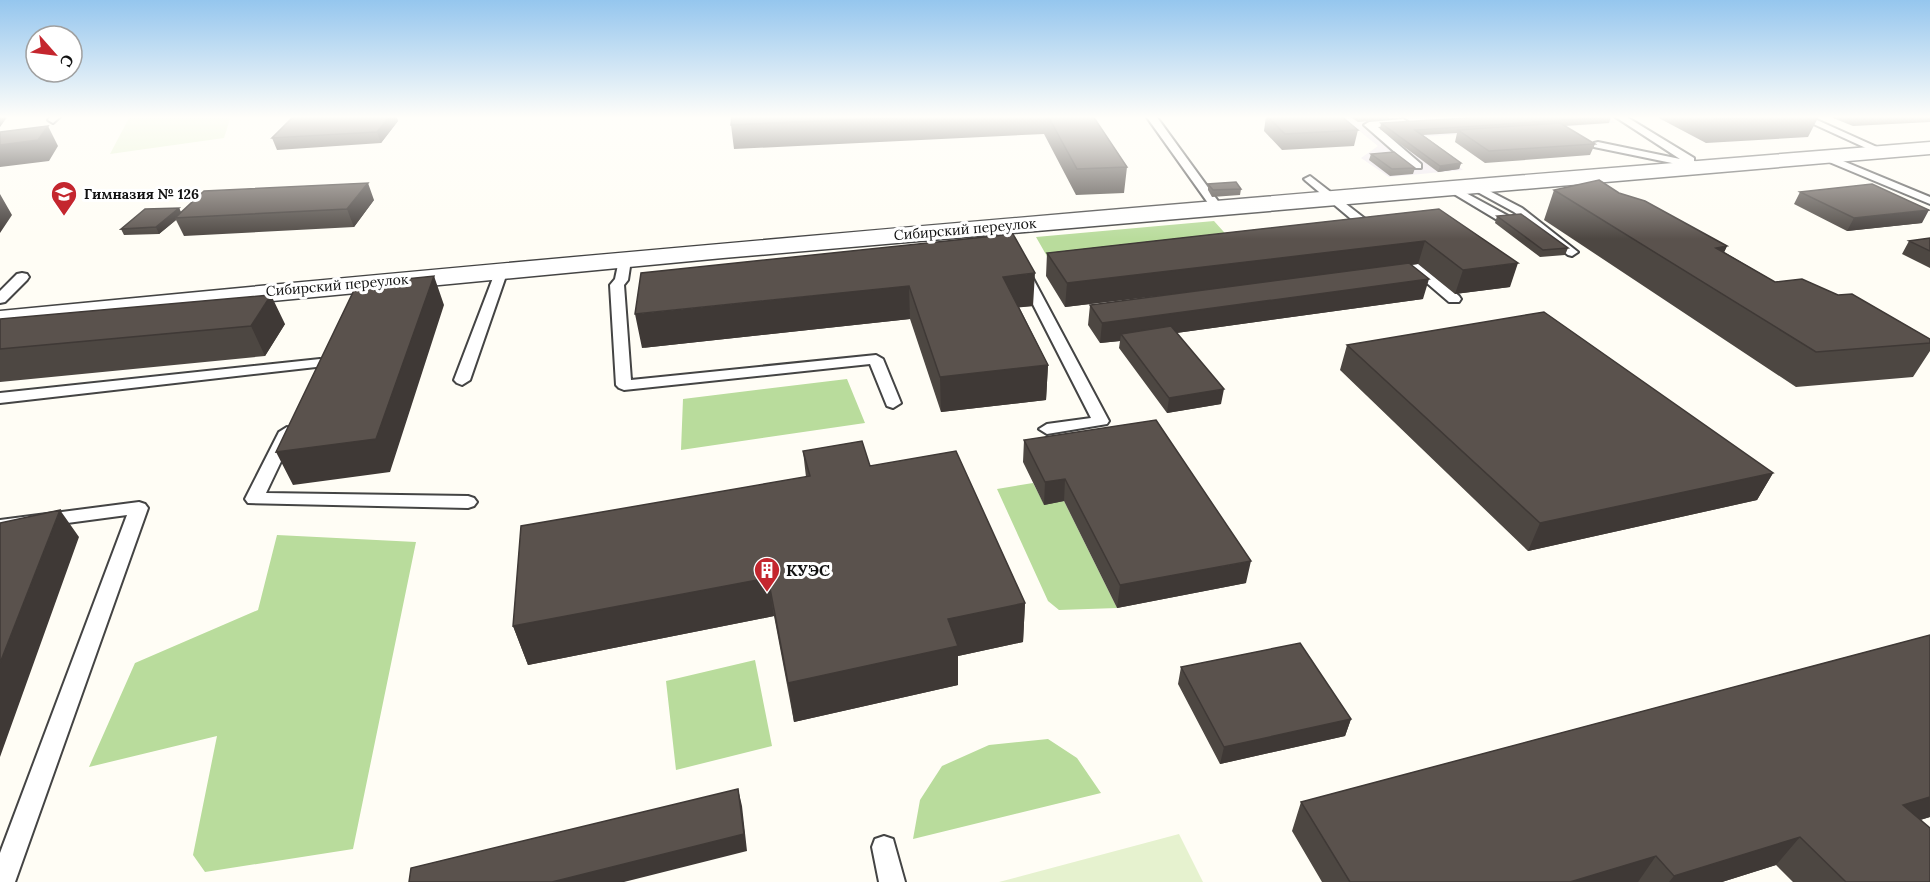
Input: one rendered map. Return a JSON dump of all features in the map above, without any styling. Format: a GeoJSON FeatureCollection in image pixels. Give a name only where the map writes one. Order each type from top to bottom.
{"type":"FeatureCollection","features":[{"type":"Feature","properties":{"kind":"street","name":"Сибирский переулок"},"geometry":{"type":"LineString","coordinates":[[0,319],[361,290],[502,270],[999,226],[1465,188],[1568,185],[1701,166],[1825,157]]}},
{"type":"Feature","properties":{"kind":"lane"},"geometry":{"type":"LineString","coordinates":[[1181,157],[1217,208]]}},
{"type":"Feature","properties":{"kind":"lane"},"geometry":{"type":"LineString","coordinates":[[1407,157],[1417,166]]}},
{"type":"Feature","properties":{"kind":"lane"},"geometry":{"type":"LineString","coordinates":[[1658,157],[1701,166]]}},
{"type":"Feature","properties":{"kind":"lane"},"geometry":{"type":"LineString","coordinates":[[1687,157],[1701,166]]}},
{"type":"Feature","properties":{"kind":"lane"},"geometry":{"type":"LineString","coordinates":[[1827,157],[1930,201]]}},
{"type":"Feature","properties":{"kind":"lane"},"geometry":{"type":"LineString","coordinates":[[1310,179],[1454,298]]}},
{"type":"Feature","properties":{"kind":"lane"},"geometry":{"type":"LineString","coordinates":[[1465,188],[1508,221]]}},
{"type":"Feature","properties":{"kind":"lane"},"geometry":{"type":"LineString","coordinates":[[1465,188],[1518,210],[1572,252]]}},
{"type":"Feature","properties":{"kind":"lane"},"geometry":{"type":"LineString","coordinates":[[999,226],[1101,421],[1047,429]]}},
{"type":"Feature","properties":{"kind":"lane"},"geometry":{"type":"LineString","coordinates":[[625,260],[621,280],[617,285],[624,385],[876,359],[893,403]]}},
{"type":"Feature","properties":{"kind":"lane"},"geometry":{"type":"LineString","coordinates":[[462,380],[502,270]]}},
{"type":"Feature","properties":{"kind":"lane"},"geometry":{"type":"LineString","coordinates":[[0,299],[22,277]]}},
{"type":"Feature","properties":{"kind":"lane"},"geometry":{"type":"LineString","coordinates":[[310,384],[330,345]]}},
{"type":"Feature","properties":{"kind":"lane"},"geometry":{"type":"LineString","coordinates":[[0,398],[320,363]]}},
{"type":"Feature","properties":{"kind":"lane"},"geometry":{"type":"LineString","coordinates":[[295,416],[254,500],[468,502]]}},
{"type":"Feature","properties":{"kind":"lane"},"geometry":{"type":"LineString","coordinates":[[0,526],[140,508],[2,882]]}},
{"type":"Feature","properties":{"kind":"lane"},"geometry":{"type":"LineString","coordinates":[[884,847],[892,882]]}},
{"type":"Feature","properties":{"kind":"shaded area"},"geometry":{"type":"Polygon","coordinates":[[[1446,157],[1463,170],[1389,177],[1361,158],[1446,157]]]}},
{"type":"Feature","properties":{"kind":"green space"},"geometry":{"type":"Polygon","coordinates":[[[1214,221],[1232,241],[1048,258],[1036,237],[1214,221]]]}},
{"type":"Feature","properties":{"kind":"green space"},"geometry":{"type":"Polygon","coordinates":[[[847,379],[865,423],[681,450],[683,399],[847,379]]]}},
{"type":"Feature","properties":{"kind":"green space"},"geometry":{"type":"Polygon","coordinates":[[[1033,483],[1044,504],[1064,501],[1117,608],[1059,610],[1048,601],[997,489],[1033,483]]]}},
{"type":"Feature","properties":{"kind":"green space"},"geometry":{"type":"Polygon","coordinates":[[[277,535],[416,542],[353,849],[205,872],[193,855],[217,736],[89,767],[135,663],[258,610],[277,535]]]}},
{"type":"Feature","properties":{"kind":"green space"},"geometry":{"type":"Polygon","coordinates":[[[755,660],[772,746],[676,770],[666,681],[755,660]]]}},
{"type":"Feature","properties":{"kind":"green space"},"geometry":{"type":"Polygon","coordinates":[[[1048,739],[1077,758],[1101,793],[913,839],[920,800],[942,766],[989,745],[1048,739]]]}},
{"type":"Feature","properties":{"kind":"green space"},"geometry":{"type":"Polygon","coordinates":[[[1179,834],[1203,882],[999,882],[1179,834]]]}},
{"type":"Feature","properties":{"kind":"building"},"geometry":{"type":"Polygon","coordinates":[[[1071,157],[1120,157],[1127,167],[1077,169],[1071,157]]]}},
{"type":"Feature","properties":{"kind":"building"},"geometry":{"type":"Polygon","coordinates":[[[1375,157],[1401,157],[1415,168],[1392,169],[1375,157]]]}},
{"type":"Feature","properties":{"kind":"building"},"geometry":{"type":"Polygon","coordinates":[[[1428,157],[1453,157],[1461,163],[1440,166],[1428,157]]]}},
{"type":"Feature","properties":{"kind":"building"},"geometry":{"type":"Polygon","coordinates":[[[1599,180],[1619,193],[1645,201],[1727,246],[1716,248],[1775,282],[1802,279],[1838,295],[1852,294],[1930,339],[1930,343],[1816,352],[1554,190],[1599,180]]]}},
{"type":"Feature","properties":{"kind":"building"},"geometry":{"type":"Polygon","coordinates":[[[1236,182],[1241,189],[1213,190],[1208,184],[1236,182]]]}},
{"type":"Feature","properties":{"kind":"building"},"geometry":{"type":"Polygon","coordinates":[[[368,183],[347,209],[175,218],[204,191],[368,183]]]}},
{"type":"Feature","properties":{"kind":"building"},"geometry":{"type":"Polygon","coordinates":[[[1872,184],[1929,210],[1854,218],[1800,192],[1872,184]]]}},
{"type":"Feature","properties":{"kind":"building"},"geometry":{"type":"Polygon","coordinates":[[[179,208],[156,227],[121,229],[145,209],[179,208]]]}},
{"type":"Feature","properties":{"kind":"building"},"geometry":{"type":"Polygon","coordinates":[[[1439,209],[1518,263],[1463,270],[1425,241],[1067,283],[1047,253],[1439,209]]]}},
{"type":"Feature","properties":{"kind":"building"},"geometry":{"type":"Polygon","coordinates":[[[1521,214],[1568,248],[1543,250],[1497,216],[1521,214]]]}},
{"type":"Feature","properties":{"kind":"building"},"geometry":{"type":"Polygon","coordinates":[[[1013,234],[1035,273],[1003,277],[1048,365],[940,377],[909,286],[635,314],[641,273],[1013,234]]]}},
{"type":"Feature","properties":{"kind":"building"},"geometry":{"type":"Polygon","coordinates":[[[1930,238],[1930,251],[1909,241],[1930,238]]]}},
{"type":"Feature","properties":{"kind":"building"},"geometry":{"type":"Polygon","coordinates":[[[1409,263],[1429,279],[1102,323],[1090,305],[1409,263]]]}},
{"type":"Feature","properties":{"kind":"building"},"geometry":{"type":"Polygon","coordinates":[[[434,276],[376,439],[276,452],[357,284],[434,276]]]}},
{"type":"Feature","properties":{"kind":"building"},"geometry":{"type":"Polygon","coordinates":[[[271,295],[251,326],[0,349],[0,319],[271,295]]]}},
{"type":"Feature","properties":{"kind":"building"},"geometry":{"type":"Polygon","coordinates":[[[1544,312],[1773,473],[1540,523],[1347,345],[1544,312]]]}},
{"type":"Feature","properties":{"kind":"building"},"geometry":{"type":"Polygon","coordinates":[[[1171,326],[1224,389],[1169,398],[1121,334],[1171,326]]]}},
{"type":"Feature","properties":{"kind":"building"},"geometry":{"type":"Polygon","coordinates":[[[1156,420],[1251,561],[1120,585],[1065,479],[1045,482],[1024,440],[1156,420]]]}},
{"type":"Feature","properties":{"kind":"building","name":"КУЭС"},"geometry":{"type":"Polygon","coordinates":[[[862,441],[870,466],[956,451],[1025,603],[948,619],[958,646],[788,683],[768,578],[513,626],[521,526],[810,476],[803,451],[862,441]]]}},
{"type":"Feature","properties":{"kind":"building"},"geometry":{"type":"Polygon","coordinates":[[[60,510],[0,663],[0,523],[60,510]]]}},
{"type":"Feature","properties":{"kind":"building"},"geometry":{"type":"Polygon","coordinates":[[[1930,635],[1930,797],[1903,805],[1930,828],[1930,882],[1846,882],[1800,837],[1674,876],[1656,856],[1570,882],[1350,882],[1301,802],[1930,635]]]}},
{"type":"Feature","properties":{"kind":"building"},"geometry":{"type":"Polygon","coordinates":[[[1300,643],[1351,719],[1224,747],[1181,667],[1300,643]]]}},
{"type":"Feature","properties":{"kind":"building"},"geometry":{"type":"Polygon","coordinates":[[[738,789],[744,834],[552,882],[409,882],[411,868],[738,789]]]}},
{"type":"Feature","properties":{"kind":"place","name":"Гимназия № 126"},"geometry":{"type":"Point","coordinates":[64,217]}},
{"type":"Feature","properties":{"kind":"place","name":"КУЭС"},"geometry":{"type":"Point","coordinates":[767,593]}}]}
